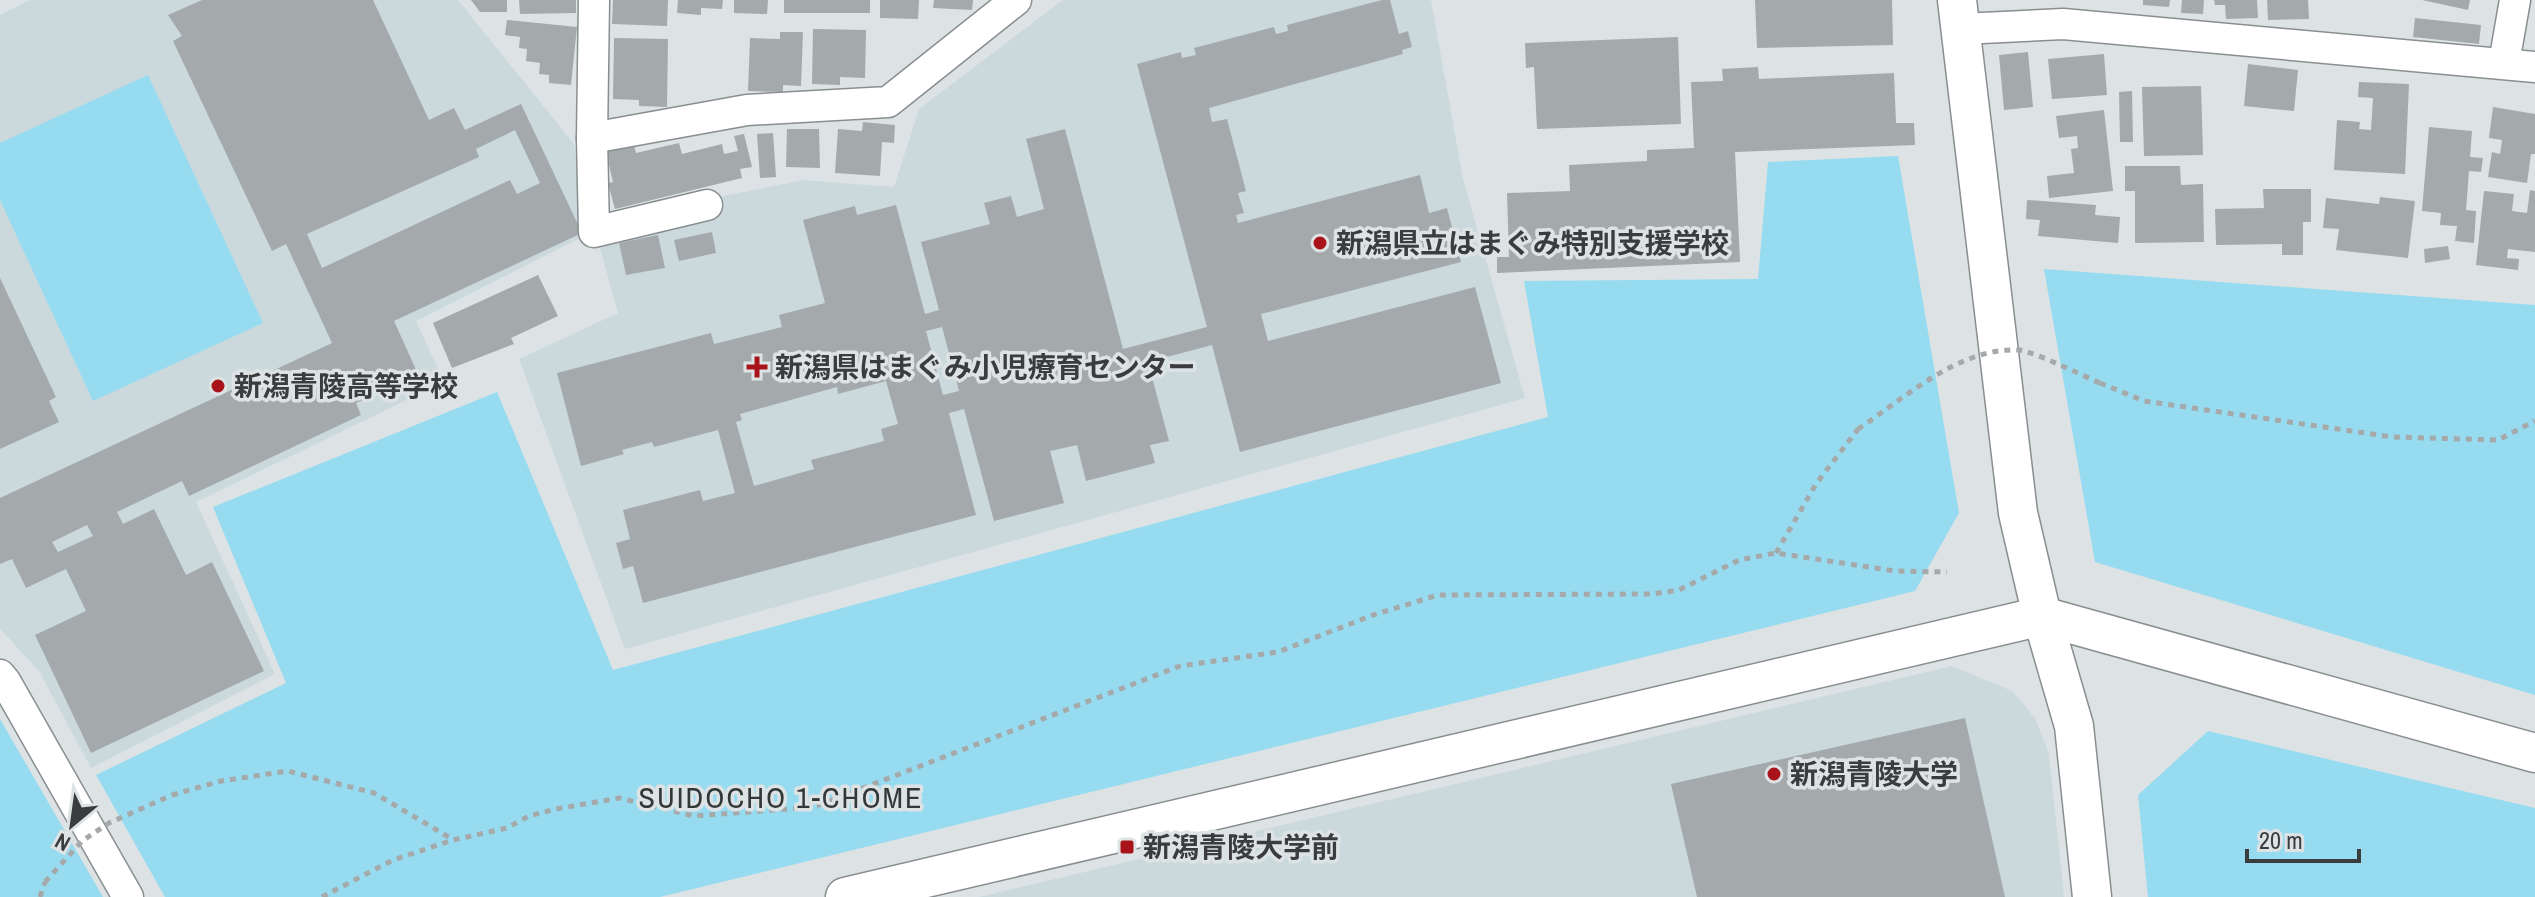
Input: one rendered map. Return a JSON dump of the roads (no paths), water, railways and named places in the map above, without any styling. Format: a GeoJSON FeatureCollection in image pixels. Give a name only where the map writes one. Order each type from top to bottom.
{"type":"FeatureCollection","features":[{"type":"Feature","properties":{"kind":"street"},"geometry":{"type":"LineString","coordinates":[[594,0],[594,232],[707,205]]}},
{"type":"Feature","properties":{"kind":"street"},"geometry":{"type":"LineString","coordinates":[[592,138],[747,110],[888,102],[1016,0]]}},
{"type":"Feature","properties":{"kind":"street"},"geometry":{"type":"LineString","coordinates":[[2504,63],[2515,0]]}},
{"type":"Feature","properties":{"kind":"street"},"geometry":{"type":"LineString","coordinates":[[2092,897],[2074,726],[2042,616],[2018,513],[1959,14],[2535,67]]}},
{"type":"Feature","properties":{"kind":"street"},"geometry":{"type":"LineString","coordinates":[[845,897],[2042,616],[2535,753]]}},
{"type":"Feature","properties":{"kind":"street"},"geometry":{"type":"LineString","coordinates":[[0,675],[128,897]]}},
{"type":"Feature","properties":{"kind":"place","name":"新潟県立はまぐみ特別支援学校"},"geometry":{"type":"Point","coordinates":[1320,243]}},
{"type":"Feature","properties":{"kind":"place","name":"新潟県はまぐみ小児療育センター"},"geometry":{"type":"Point","coordinates":[757,367]}},
{"type":"Feature","properties":{"kind":"place","name":"新潟青陵高等学校"},"geometry":{"type":"Point","coordinates":[218,386]}},
{"type":"Feature","properties":{"kind":"place","name":"新潟青陵大学"},"geometry":{"type":"Point","coordinates":[1774,774]}},
{"type":"Feature","properties":{"kind":"place","name":"新潟青陵大学前"},"geometry":{"type":"Point","coordinates":[1127,847]}},
{"type":"Feature","properties":{"kind":"district","name":"SUIDOCHO 1-CHOME"},"geometry":{"type":"Point","coordinates":[781,798]}}]}
